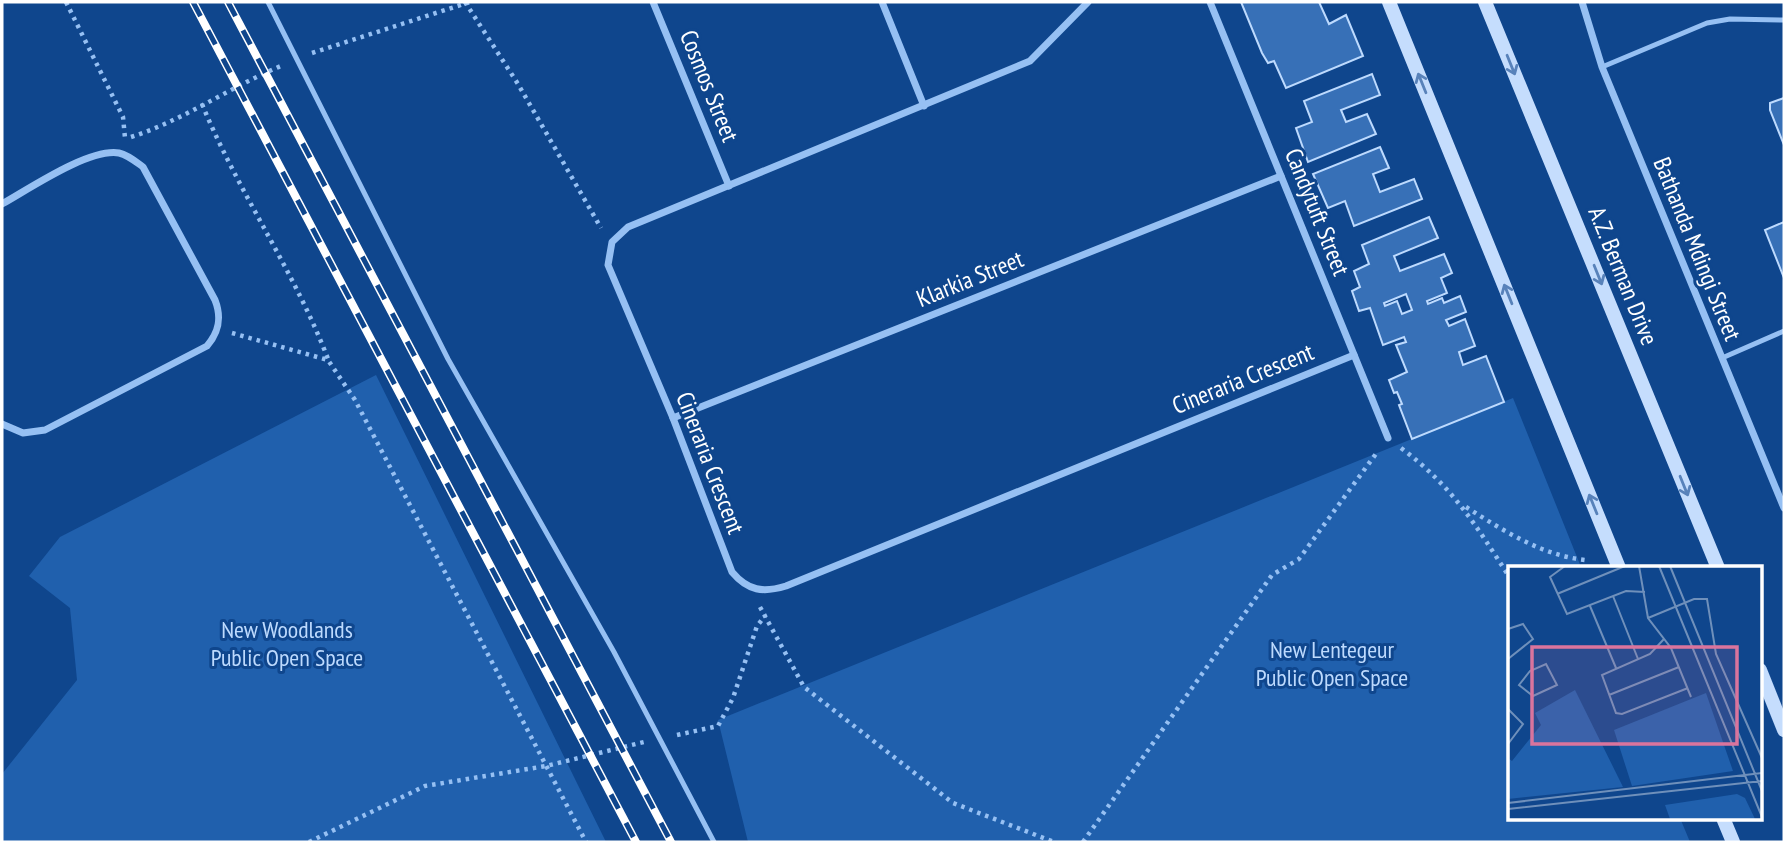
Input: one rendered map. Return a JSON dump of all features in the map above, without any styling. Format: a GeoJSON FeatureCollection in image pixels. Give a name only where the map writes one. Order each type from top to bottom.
{"type":"FeatureCollection","features":[{"type":"Feature","properties":{"kind":"main road"},"geometry":{"type":"LineString","coordinates":[[1389,2],[1618,566]]}},
{"type":"Feature","properties":{"kind":"main road","name":"A.Z. Berman Drive"},"geometry":{"type":"LineString","coordinates":[[1485,2],[1717,566]]}},
{"type":"Feature","properties":{"kind":"main road"},"geometry":{"type":"LineString","coordinates":[[1762,675],[1784,730]]}},
{"type":"Feature","properties":{"kind":"main road"},"geometry":{"type":"LineString","coordinates":[[1724,820],[1733,842]]}},
{"type":"Feature","properties":{"kind":"street","name":"Cosmos Street"},"geometry":{"type":"LineString","coordinates":[[653,2],[729,186]]}},
{"type":"Feature","properties":{"kind":"street"},"geometry":{"type":"LineString","coordinates":[[882,2],[924,106]]}},
{"type":"Feature","properties":{"kind":"street"},"geometry":{"type":"LineString","coordinates":[[612,242],[628,227],[1030,61],[1088,2]]}},
{"type":"Feature","properties":{"kind":"street","name":"Candytuft Street"},"geometry":{"type":"LineString","coordinates":[[1210,2],[1388,438]]}},
{"type":"Feature","properties":{"kind":"street","name":"Bathanda Mdingi Street"},"geometry":{"type":"LineString","coordinates":[[1582,2],[1602,67],[1784,508]]}},
{"type":"Feature","properties":{"kind":"street"},"geometry":{"type":"LineString","coordinates":[[2,204],[94,155],[120,153],[132,158],[143,167],[219,310],[218,330],[207,346],[45,430],[23,433],[2,424]]}},
{"type":"Feature","properties":{"kind":"street","name":"Klarkia Street"},"geometry":{"type":"LineString","coordinates":[[673,418],[1282,176]]}},
{"type":"Feature","properties":{"kind":"street","name":"Cineraria Crescent"},"geometry":{"type":"LineString","coordinates":[[612,242],[608,265],[673,418],[732,572],[750,588],[767,591],[786,586],[1354,355]]}},
{"type":"Feature","properties":{"kind":"lane"},"geometry":{"type":"LineString","coordinates":[[268,2],[448,359],[614,652],[713,842]]}},
{"type":"Feature","properties":{"kind":"lane"},"geometry":{"type":"LineString","coordinates":[[1602,67],[1707,23],[1730,19],[1784,20]]}},
{"type":"Feature","properties":{"kind":"lane"},"geometry":{"type":"LineString","coordinates":[[1721,358],[1784,331]]}},
{"type":"Feature","properties":{"kind":"path"},"geometry":{"type":"LineString","coordinates":[[66,2],[123,117],[125,139]]}},
{"type":"Feature","properties":{"kind":"path"},"geometry":{"type":"LineString","coordinates":[[465,2],[518,84],[597,221],[612,242]]}},
{"type":"Feature","properties":{"kind":"path"},"geometry":{"type":"LineString","coordinates":[[202,104],[218,144],[315,325],[328,360],[355,400],[586,842]]}},
{"type":"Feature","properties":{"kind":"path"},"geometry":{"type":"LineString","coordinates":[[218,330],[328,360]]}},
{"type":"Feature","properties":{"kind":"path"},"geometry":{"type":"LineString","coordinates":[[1083,842],[1272,575],[1299,559],[1388,438],[1424,465],[1462,504],[1508,575]]}},
{"type":"Feature","properties":{"kind":"path"},"geometry":{"type":"LineString","coordinates":[[1462,504],[1499,528],[1555,556],[1586,561]]}},
{"type":"Feature","properties":{"kind":"path"},"geometry":{"type":"LineString","coordinates":[[750,588],[804,687],[953,803],[1054,842]]}},
{"type":"Feature","properties":{"kind":"path"},"geometry":{"type":"LineString","coordinates":[[309,842],[425,786],[546,766],[718,726],[733,698],[758,626],[765,616]]}},
{"type":"Feature","properties":{"kind":"green space","name":"New Woodlands Public Open Space"},"geometry":{"type":"Polygon","coordinates":[[[376,375],[606,842],[2,842],[2,774],[77,680],[70,608],[29,576],[60,537],[376,375]]]}},
{"type":"Feature","properties":{"kind":"green space","name":"New Lentegeur Public Open Space"},"geometry":{"type":"Polygon","coordinates":[[[1513,398],[1581,566],[1508,566],[1508,820],[1681,820],[1690,842],[748,842],[718,720],[1513,398]]]}},
{"type":"Feature","properties":{"kind":"building"},"geometry":{"type":"Polygon","coordinates":[[[1241,2],[1319,2],[1329,24],[1346,15],[1363,56],[1286,88],[1274,61],[1268,63],[1262,53],[1241,2]]]}},
{"type":"Feature","properties":{"kind":"building"},"geometry":{"type":"Polygon","coordinates":[[[1372,74],[1380,95],[1341,110],[1346,122],[1367,114],[1376,134],[1308,162],[1296,128],[1312,122],[1304,101],[1372,74]]]}},
{"type":"Feature","properties":{"kind":"building"},"geometry":{"type":"Polygon","coordinates":[[[1784,98],[1784,145],[1770,110],[1770,103],[1784,98]]]}},
{"type":"Feature","properties":{"kind":"building"},"geometry":{"type":"Polygon","coordinates":[[[1380,147],[1389,168],[1373,174],[1380,192],[1414,179],[1422,199],[1354,226],[1345,201],[1328,208],[1313,174],[1380,147]]]}},
{"type":"Feature","properties":{"kind":"building"},"geometry":{"type":"Polygon","coordinates":[[[1429,217],[1438,238],[1394,256],[1400,271],[1444,254],[1452,273],[1441,278],[1447,293],[1427,301],[1428,304],[1442,298],[1444,303],[1460,296],[1466,312],[1446,320],[1449,326],[1465,319],[1475,346],[1459,352],[1463,365],[1486,356],[1504,402],[1412,439],[1399,405],[1402,404],[1389,380],[1407,372],[1396,345],[1406,342],[1404,337],[1383,345],[1370,308],[1359,311],[1352,291],[1360,287],[1354,271],[1369,264],[1362,245],[1429,217]],[[1406,294],[1384,303],[1385,306],[1397,301],[1402,314],[1412,310],[1406,294]]]}},
{"type":"Feature","properties":{"kind":"building"},"geometry":{"type":"Polygon","coordinates":[[[1784,222],[1784,278],[1765,230],[1784,222]]]}},
{"type":"Feature","properties":{"kind":"railway"},"geometry":{"type":"LineString","coordinates":[[193,2],[636,842]]}},
{"type":"Feature","properties":{"kind":"railway"},"geometry":{"type":"LineString","coordinates":[[228,2],[671,842]]}}]}
